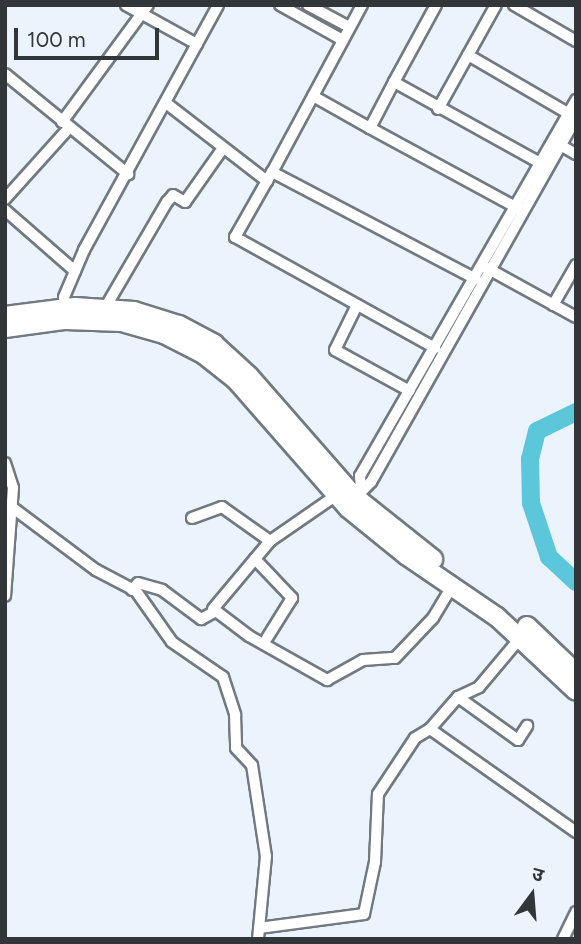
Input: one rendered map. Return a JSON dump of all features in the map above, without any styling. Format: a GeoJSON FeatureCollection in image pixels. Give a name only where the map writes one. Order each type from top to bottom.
{"type":"FeatureCollection","features":[{"type":"Feature","properties":{"kind":"highway"},"geometry":{"type":"LineString","coordinates":[[5,328],[105,308],[158,317],[225,352],[350,497],[517,618],[576,673]]}},
{"type":"Feature","properties":{"kind":"highway"},"geometry":{"type":"LineString","coordinates":[[5,316],[65,314],[142,326],[202,354],[236,380],[350,497],[452,586],[521,637],[576,691]]}},
{"type":"Feature","properties":{"kind":"street"},"geometry":{"type":"LineString","coordinates":[[126,5],[145,10],[197,44]]}},
{"type":"Feature","properties":{"kind":"street"},"geometry":{"type":"LineString","coordinates":[[65,314],[64,297],[75,271],[218,5]]}},
{"type":"Feature","properties":{"kind":"street"},"geometry":{"type":"LineString","coordinates":[[280,5],[343,40]]}},
{"type":"Feature","properties":{"kind":"street"},"geometry":{"type":"LineString","coordinates":[[309,5],[349,27]]}},
{"type":"Feature","properties":{"kind":"street"},"geometry":{"type":"LineString","coordinates":[[362,5],[235,237],[435,348]]}},
{"type":"Feature","properties":{"kind":"street"},"geometry":{"type":"LineString","coordinates":[[370,128],[436,5]]}},
{"type":"Feature","properties":{"kind":"street"},"geometry":{"type":"LineString","coordinates":[[438,109],[496,5]]}},
{"type":"Feature","properties":{"kind":"street"},"geometry":{"type":"LineString","coordinates":[[514,5],[576,41]]}},
{"type":"Feature","properties":{"kind":"street"},"geometry":{"type":"LineString","coordinates":[[5,199],[66,125],[145,10]]}},
{"type":"Feature","properties":{"kind":"street"},"geometry":{"type":"LineString","coordinates":[[468,55],[573,116]]}},
{"type":"Feature","properties":{"kind":"street"},"geometry":{"type":"LineString","coordinates":[[6,76],[128,174]]}},
{"type":"Feature","properties":{"kind":"street"},"geometry":{"type":"LineString","coordinates":[[394,82],[438,109],[544,165]]}},
{"type":"Feature","properties":{"kind":"street"},"geometry":{"type":"LineString","coordinates":[[313,96],[519,209]]}},
{"type":"Feature","properties":{"kind":"street"},"geometry":{"type":"LineString","coordinates":[[132,590],[138,583],[162,590],[201,618],[213,609],[270,541],[350,497],[371,482],[486,268],[573,116],[576,100]]}},
{"type":"Feature","properties":{"kind":"street"},"geometry":{"type":"LineString","coordinates":[[166,103],[223,148],[269,177],[475,279]]}},
{"type":"Feature","properties":{"kind":"street"},"geometry":{"type":"LineString","coordinates":[[557,143],[576,154]]}},
{"type":"Feature","properties":{"kind":"street"},"geometry":{"type":"LineString","coordinates":[[105,308],[167,202],[173,195],[185,202],[223,148]]}},
{"type":"Feature","properties":{"kind":"street"},"geometry":{"type":"LineString","coordinates":[[5,210],[75,271]]}},
{"type":"Feature","properties":{"kind":"street"},"geometry":{"type":"LineString","coordinates":[[553,305],[576,265]]}},
{"type":"Feature","properties":{"kind":"street"},"geometry":{"type":"LineString","coordinates":[[350,497],[475,279],[486,268]]}},
{"type":"Feature","properties":{"kind":"street"},"geometry":{"type":"LineString","coordinates":[[486,268],[576,317]]}},
{"type":"Feature","properties":{"kind":"street"},"geometry":{"type":"LineString","coordinates":[[357,305],[335,350],[410,391]]}},
{"type":"Feature","properties":{"kind":"street"},"geometry":{"type":"LineString","coordinates":[[5,463],[10,471],[13,508],[5,596]]}},
{"type":"Feature","properties":{"kind":"street"},"geometry":{"type":"LineString","coordinates":[[192,519],[218,506],[270,541]]}},
{"type":"Feature","properties":{"kind":"street"},"geometry":{"type":"LineString","coordinates":[[13,508],[96,570],[132,590],[172,642],[215,670],[226,683],[235,715],[236,748],[252,765],[266,856],[259,934],[364,914],[375,862],[378,794],[415,738],[430,729],[458,698],[479,687],[521,637]]}},
{"type":"Feature","properties":{"kind":"street"},"geometry":{"type":"LineString","coordinates":[[255,559],[292,597],[267,638]]}},
{"type":"Feature","properties":{"kind":"street"},"geometry":{"type":"LineString","coordinates":[[213,609],[291,663],[327,680],[363,660],[395,658],[433,618],[452,586]]}},
{"type":"Feature","properties":{"kind":"street"},"geometry":{"type":"LineString","coordinates":[[458,698],[518,740],[527,726]]}},
{"type":"Feature","properties":{"kind":"street"},"geometry":{"type":"LineString","coordinates":[[430,729],[576,832]]}},
{"type":"Feature","properties":{"kind":"street"},"geometry":{"type":"LineString","coordinates":[[563,939],[576,912]]}},
{"type":"Feature","properties":{"kind":"waterway"},"geometry":{"type":"LineString","coordinates":[[576,412],[537,431],[530,459],[531,503],[549,557],[576,582]]}}]}
